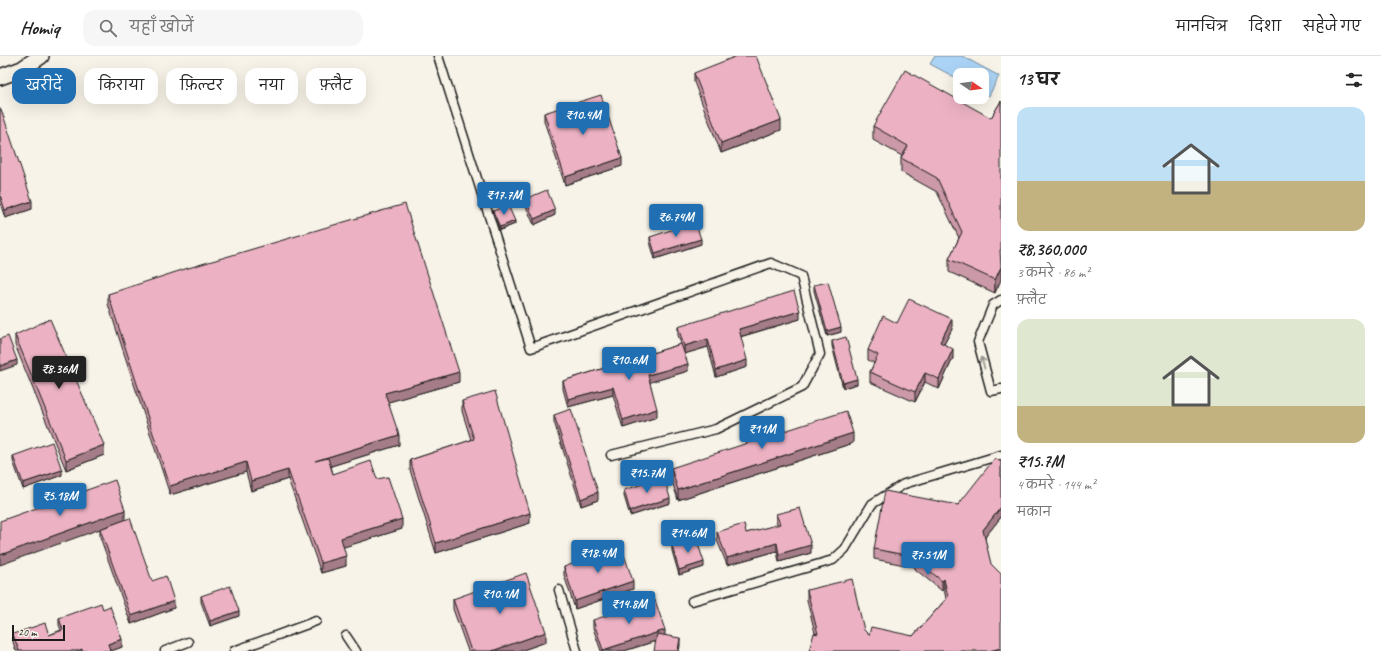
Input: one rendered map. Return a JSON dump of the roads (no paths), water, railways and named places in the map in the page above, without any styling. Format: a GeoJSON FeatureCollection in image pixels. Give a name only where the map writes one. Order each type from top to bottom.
{"type":"FeatureCollection","features":[{"type":"Feature","properties":{"kind":"street"},"geometry":{"type":"LineString","coordinates":[[0,77],[22,69],[41,56]]}},
{"type":"Feature","properties":{"kind":"lane"},"geometry":{"type":"LineString","coordinates":[[438,56],[531,348],[771,263],[801,276],[820,354],[802,387],[716,429],[611,455]]}},
{"type":"Feature","properties":{"kind":"lane"},"geometry":{"type":"LineString","coordinates":[[1001,300],[993,305],[978,342],[991,391],[1001,389]]}},
{"type":"Feature","properties":{"kind":"lane"},"geometry":{"type":"LineString","coordinates":[[692,601],[832,560],[845,549],[872,504],[904,484],[1001,455]]}},
{"type":"Feature","properties":{"kind":"lane"},"geometry":{"type":"LineString","coordinates":[[559,590],[577,651]]}},
{"type":"Feature","properties":{"kind":"lane"},"geometry":{"type":"LineString","coordinates":[[234,651],[316,621]]}},
{"type":"Feature","properties":{"kind":"lane"},"geometry":{"type":"LineString","coordinates":[[346,636],[356,651]]}},
{"type":"Feature","properties":{"kind":"lane"},"geometry":{"type":"LineString","coordinates":[[165,651],[188,642]]}},
{"type":"Feature","properties":{"kind":"water"},"geometry":{"type":"Polygon","coordinates":[[[935,56],[962,56],[984,68],[953,68],[953,76],[930,64],[935,56]]]}},
{"type":"Feature","properties":{"kind":"water"},"geometry":{"type":"Polygon","coordinates":[[[989,71],[999,76],[989,96],[989,71]]]}}]}
